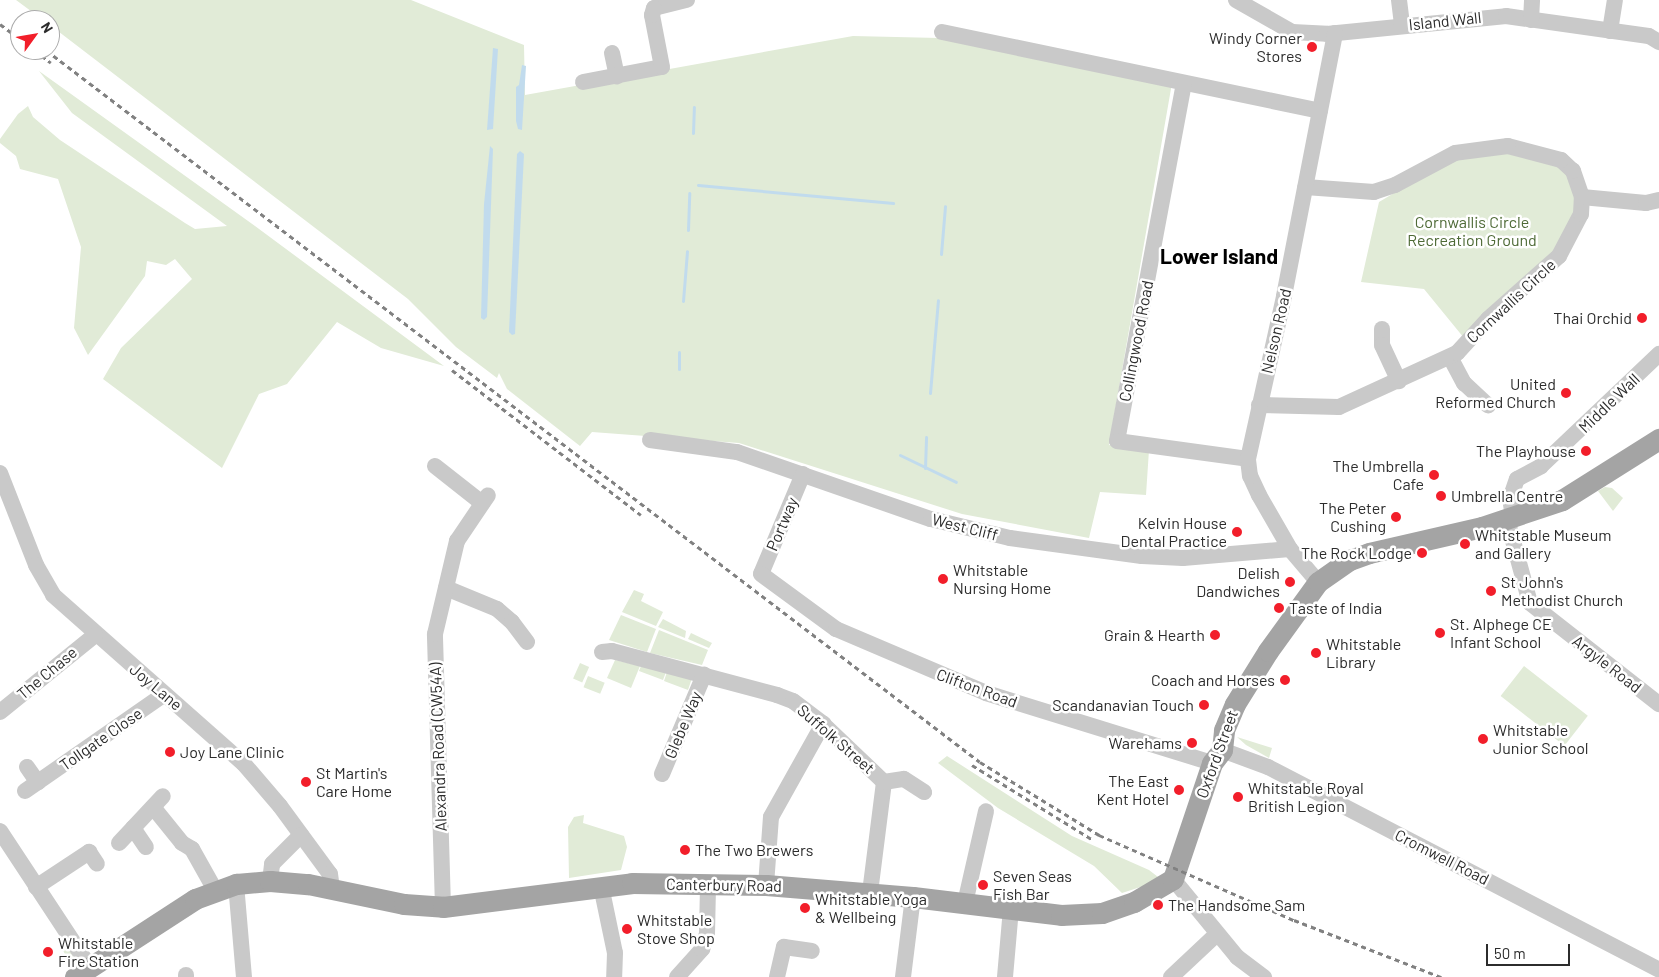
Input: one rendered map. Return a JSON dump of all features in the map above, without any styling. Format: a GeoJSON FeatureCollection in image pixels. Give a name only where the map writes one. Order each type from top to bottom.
{"type":"FeatureCollection","features":[{"type":"Feature","properties":{"kind":"main road","name":"Oxford Street"},"geometry":{"type":"LineString","coordinates":[[1173,879],[1217,757],[1224,730],[1247,681],[1318,582],[1336,568],[1369,553],[1510,518],[1562,500],[1659,438]]}},
{"type":"Feature","properties":{"kind":"main road","name":"Canterbury Road"},"geometry":{"type":"LineString","coordinates":[[82,972],[178,908],[215,890],[236,884],[270,881],[332,888],[404,904],[443,906],[632,883],[766,885],[913,896],[1061,915],[1102,913],[1134,902],[1173,879]]}},
{"type":"Feature","properties":{"kind":"street"},"geometry":{"type":"LineString","coordinates":[[583,82],[662,67],[650,4],[687,0]]}},
{"type":"Feature","properties":{"kind":"street","name":"Island Wall"},"geometry":{"type":"LineString","coordinates":[[1236,0],[1292,32],[1335,33],[1498,15],[1649,36],[1659,42]]}},
{"type":"Feature","properties":{"kind":"street"},"geometry":{"type":"LineString","coordinates":[[1399,0],[1402,26]]}},
{"type":"Feature","properties":{"kind":"street"},"geometry":{"type":"LineString","coordinates":[[1531,20],[1532,0]]}},
{"type":"Feature","properties":{"kind":"street"},"geometry":{"type":"LineString","coordinates":[[1610,30],[1615,0]]}},
{"type":"Feature","properties":{"kind":"street"},"geometry":{"type":"LineString","coordinates":[[942,32],[1320,111]]}},
{"type":"Feature","properties":{"kind":"street","name":"Nelson Road"},"geometry":{"type":"LineString","coordinates":[[1318,582],[1290,549],[1258,495],[1250,476],[1248,459],[1335,33]]}},
{"type":"Feature","properties":{"kind":"street"},"geometry":{"type":"LineString","coordinates":[[612,52],[617,76]]}},
{"type":"Feature","properties":{"kind":"street","name":"Collingwood Road"},"geometry":{"type":"LineString","coordinates":[[1184,83],[1117,441],[1248,459]]}},
{"type":"Feature","properties":{"kind":"street"},"geometry":{"type":"LineString","coordinates":[[1305,187],[1374,192],[1395,185],[1455,153],[1508,146],[1561,160],[1573,171],[1582,197],[1646,202],[1659,200]]}},
{"type":"Feature","properties":{"kind":"street","name":"Cornwallis Circle"},"geometry":{"type":"LineString","coordinates":[[1259,405],[1339,407],[1450,357],[1559,256],[1581,214],[1582,197]]}},
{"type":"Feature","properties":{"kind":"street"},"geometry":{"type":"LineString","coordinates":[[1382,329],[1382,345],[1398,381]]}},
{"type":"Feature","properties":{"kind":"street","name":"Middle Wall"},"geometry":{"type":"LineString","coordinates":[[1510,518],[1510,499],[1517,479],[1541,466],[1659,354]]}},
{"type":"Feature","properties":{"kind":"street"},"geometry":{"type":"LineString","coordinates":[[1450,357],[1464,382],[1488,405]]}},
{"type":"Feature","properties":{"kind":"street","name":"West Cliff"},"geometry":{"type":"LineString","coordinates":[[650,440],[716,448],[803,474],[931,519],[1010,538],[1142,556],[1183,558],[1290,549]]}},
{"type":"Feature","properties":{"kind":"street","name":"Alexandra Road (CW54A)"},"geometry":{"type":"LineString","coordinates":[[435,466],[485,499],[457,541],[435,634],[443,906]]}},
{"type":"Feature","properties":{"kind":"street","name":"Joy Lane"},"geometry":{"type":"LineString","coordinates":[[0,473],[27,542],[49,589],[95,635],[244,764],[330,874],[332,888]]}},
{"type":"Feature","properties":{"kind":"street","name":"Portway"},"geometry":{"type":"LineString","coordinates":[[761,574],[803,474]]}},
{"type":"Feature","properties":{"kind":"street","name":"Argyle Road"},"geometry":{"type":"LineString","coordinates":[[1510,518],[1530,604],[1659,704]]}},
{"type":"Feature","properties":{"kind":"street","name":"Clifton Road"},"geometry":{"type":"LineString","coordinates":[[761,574],[836,629],[894,656],[986,693],[1217,757]]}},
{"type":"Feature","properties":{"kind":"street"},"geometry":{"type":"LineString","coordinates":[[446,588],[497,609],[512,622],[528,642]]}},
{"type":"Feature","properties":{"kind":"street","name":"The Chase"},"geometry":{"type":"LineString","coordinates":[[0,712],[95,635]]}},
{"type":"Feature","properties":{"kind":"street","name":"Glebe Way"},"geometry":{"type":"LineString","coordinates":[[602,652],[612,650],[793,702]]}},
{"type":"Feature","properties":{"kind":"street","name":"Glebe Way"},"geometry":{"type":"LineString","coordinates":[[662,774],[704,676]]}},
{"type":"Feature","properties":{"kind":"street","name":"Tollgate Close"},"geometry":{"type":"LineString","coordinates":[[27,768],[32,787],[163,695]]}},
{"type":"Feature","properties":{"kind":"street","name":"Suffolk Street"},"geometry":{"type":"LineString","coordinates":[[793,702],[823,724],[884,782],[870,893]]}},
{"type":"Feature","properties":{"kind":"street"},"geometry":{"type":"LineString","coordinates":[[766,885],[771,817],[823,724]]}},
{"type":"Feature","properties":{"kind":"street","name":"Cromwell Road"},"geometry":{"type":"LineString","coordinates":[[1217,757],[1268,767],[1659,970]]}},
{"type":"Feature","properties":{"kind":"street"},"geometry":{"type":"LineString","coordinates":[[884,782],[904,779],[924,792]]}},
{"type":"Feature","properties":{"kind":"street"},"geometry":{"type":"LineString","coordinates":[[119,843],[158,801],[182,843],[192,849],[215,890]]}},
{"type":"Feature","properties":{"kind":"street"},"geometry":{"type":"LineString","coordinates":[[965,903],[986,811]]}},
{"type":"Feature","properties":{"kind":"street"},"geometry":{"type":"LineString","coordinates":[[133,828],[146,847]]}},
{"type":"Feature","properties":{"kind":"street"},"geometry":{"type":"LineString","coordinates":[[0,831],[36,887],[82,972]]}},
{"type":"Feature","properties":{"kind":"street"},"geometry":{"type":"LineString","coordinates":[[270,881],[272,864],[301,835]]}},
{"type":"Feature","properties":{"kind":"street"},"geometry":{"type":"LineString","coordinates":[[36,887],[89,852],[97,864]]}},
{"type":"Feature","properties":{"kind":"street"},"geometry":{"type":"LineString","coordinates":[[1173,879],[1216,934],[1237,956],[1264,977]]}},
{"type":"Feature","properties":{"kind":"street"},"geometry":{"type":"LineString","coordinates":[[236,884],[244,977]]}},
{"type":"Feature","properties":{"kind":"street"},"geometry":{"type":"LineString","coordinates":[[685,975],[702,949],[707,934],[708,885]]}},
{"type":"Feature","properties":{"kind":"street"},"geometry":{"type":"LineString","coordinates":[[601,886],[615,953],[614,977]]}},
{"type":"Feature","properties":{"kind":"street"},"geometry":{"type":"LineString","coordinates":[[903,977],[913,896]]}},
{"type":"Feature","properties":{"kind":"street"},"geometry":{"type":"LineString","coordinates":[[1005,977],[1011,909]]}},
{"type":"Feature","properties":{"kind":"street"},"geometry":{"type":"LineString","coordinates":[[1170,977],[1216,934]]}},
{"type":"Feature","properties":{"kind":"street"},"geometry":{"type":"LineString","coordinates":[[777,977],[784,947],[812,951]]}},
{"type":"Feature","properties":{"kind":"green space"},"geometry":{"type":"Polygon","coordinates":[[[16,0],[411,0],[524,45],[525,95],[853,36],[939,38],[1172,83],[1109,445],[1149,450],[1146,495],[1100,492],[1089,538],[962,514],[739,443],[592,432],[580,446],[507,389],[499,373],[497,378],[456,347],[408,299],[60,33],[60,10],[30,10],[16,0]]]}},
{"type":"Feature","properties":{"kind":"green space"},"geometry":{"type":"Polygon","coordinates":[[[39,71],[255,226],[444,366],[381,348],[337,322],[287,384],[259,394],[222,468],[103,379],[121,348],[192,279],[175,259],[166,265],[147,261],[145,276],[88,355],[74,328],[81,247],[58,179],[20,169],[16,156],[0,143],[0,139],[18,114],[28,106],[33,117],[60,140],[185,223],[195,229],[227,226],[72,113],[39,71]]]}},
{"type":"Feature","properties":{"kind":"green space","name":"Cornwallis Circle Recreation Ground"},"geometry":{"type":"Polygon","coordinates":[[[1507,153],[1550,161],[1569,174],[1578,206],[1559,250],[1464,338],[1424,289],[1361,282],[1379,202],[1443,164],[1474,155],[1507,153]]]}},
{"type":"Feature","properties":{"kind":"green space"},"geometry":{"type":"Polygon","coordinates":[[[1605,487],[1612,488],[1623,498],[1613,511],[1598,491],[1605,487]]]}},
{"type":"Feature","properties":{"kind":"green space"},"geometry":{"type":"Polygon","coordinates":[[[634,590],[644,594],[641,601],[663,612],[656,626],[622,612],[634,590]]]}},
{"type":"Feature","properties":{"kind":"green space"},"geometry":{"type":"Polygon","coordinates":[[[621,615],[656,629],[647,652],[609,640],[621,615]]]}},
{"type":"Feature","properties":{"kind":"green space"},"geometry":{"type":"Polygon","coordinates":[[[663,619],[686,631],[685,638],[658,627],[663,619]]]}},
{"type":"Feature","properties":{"kind":"green space"},"geometry":{"type":"Polygon","coordinates":[[[659,630],[708,650],[702,665],[650,653],[659,630]]]}},
{"type":"Feature","properties":{"kind":"green space"},"geometry":{"type":"Polygon","coordinates":[[[691,633],[712,643],[709,648],[688,639],[691,633]]]}},
{"type":"Feature","properties":{"kind":"green space"},"geometry":{"type":"Polygon","coordinates":[[[615,660],[640,666],[631,688],[607,678],[615,660]]]}},
{"type":"Feature","properties":{"kind":"green space"},"geometry":{"type":"Polygon","coordinates":[[[580,663],[589,667],[582,683],[573,679],[580,663]]]}},
{"type":"Feature","properties":{"kind":"green space"},"geometry":{"type":"Polygon","coordinates":[[[641,666],[666,672],[663,680],[639,671],[641,666]]]}},
{"type":"Feature","properties":{"kind":"green space"},"geometry":{"type":"Polygon","coordinates":[[[1524,666],[1588,716],[1564,746],[1501,696],[1524,666]]]}},
{"type":"Feature","properties":{"kind":"green space"},"geometry":{"type":"Polygon","coordinates":[[[667,672],[692,678],[688,690],[664,681],[667,672]]]}},
{"type":"Feature","properties":{"kind":"green space"},"geometry":{"type":"Polygon","coordinates":[[[588,676],[605,683],[600,694],[584,687],[588,676]]]}},
{"type":"Feature","properties":{"kind":"green space"},"geometry":{"type":"Polygon","coordinates":[[[1237,737],[1272,748],[1269,758],[1246,745],[1237,737]]]}},
{"type":"Feature","properties":{"kind":"green space"},"geometry":{"type":"Polygon","coordinates":[[[947,756],[1072,836],[1149,870],[1162,880],[1122,893],[1094,866],[998,808],[938,763],[947,756]]]}},
{"type":"Feature","properties":{"kind":"green space"},"geometry":{"type":"Polygon","coordinates":[[[584,815],[583,823],[624,836],[627,847],[621,870],[569,878],[568,827],[574,817],[584,815]]]}},
{"type":"Feature","properties":{"kind":"green space"},"geometry":{"type":"Polygon","coordinates":[[[63,940],[73,954],[73,964],[71,960],[66,964],[60,957],[65,954],[59,944],[63,940]]]}},
{"type":"Feature","properties":{"kind":"water"},"geometry":{"type":"Polygon","coordinates":[[[493,48],[498,49],[493,129],[487,130],[493,48]]]}},
{"type":"Feature","properties":{"kind":"water"},"geometry":{"type":"Polygon","coordinates":[[[522,65],[526,66],[522,130],[518,129],[516,121],[516,87],[519,85],[522,65]]]}},
{"type":"Feature","properties":{"kind":"water"},"geometry":{"type":"Polygon","coordinates":[[[490,146],[493,149],[487,317],[484,320],[481,318],[484,204],[490,146]]]}},
{"type":"Feature","properties":{"kind":"water"},"geometry":{"type":"Polygon","coordinates":[[[520,151],[524,154],[515,334],[512,335],[509,332],[517,154],[520,151]]]}},
{"type":"Feature","properties":{"kind":"waterway"},"geometry":{"type":"LineString","coordinates":[[693,133],[694,107]]}},
{"type":"Feature","properties":{"kind":"waterway"},"geometry":{"type":"LineString","coordinates":[[698,185],[893,203]]}},
{"type":"Feature","properties":{"kind":"waterway"},"geometry":{"type":"LineString","coordinates":[[688,230],[689,193]]}},
{"type":"Feature","properties":{"kind":"waterway"},"geometry":{"type":"LineString","coordinates":[[941,254],[945,206]]}},
{"type":"Feature","properties":{"kind":"waterway"},"geometry":{"type":"LineString","coordinates":[[683,301],[687,251]]}},
{"type":"Feature","properties":{"kind":"waterway"},"geometry":{"type":"LineString","coordinates":[[930,393],[938,300]]}},
{"type":"Feature","properties":{"kind":"waterway"},"geometry":{"type":"LineString","coordinates":[[679,352],[679,369]]}},
{"type":"Feature","properties":{"kind":"waterway"},"geometry":{"type":"LineString","coordinates":[[925,468],[926,437]]}},
{"type":"Feature","properties":{"kind":"waterway"},"geometry":{"type":"LineString","coordinates":[[900,455],[956,482]]}},
{"type":"Feature","properties":{"kind":"railway"},"geometry":{"type":"LineString","coordinates":[[0,24],[10,32]]}},
{"type":"Feature","properties":{"kind":"railway"},"geometry":{"type":"LineString","coordinates":[[47,60],[51,63]]}},
{"type":"Feature","properties":{"kind":"railway"},"geometry":{"type":"LineString","coordinates":[[59,60],[980,762],[1099,835],[1294,920],[1441,977]]}},
{"type":"Feature","properties":{"kind":"railway"},"geometry":{"type":"LineString","coordinates":[[452,370],[641,515]]}},
{"type":"Feature","properties":{"kind":"railway"},"geometry":{"type":"LineString","coordinates":[[972,765],[1093,840]]}},
{"type":"Feature","properties":{"kind":"place","name":"Windy Corner Stores"},"geometry":{"type":"Point","coordinates":[1312,47]}},
{"type":"Feature","properties":{"kind":"place","name":"Thai Orchid"},"geometry":{"type":"Point","coordinates":[1642,318]}},
{"type":"Feature","properties":{"kind":"place","name":"United Reformed Church"},"geometry":{"type":"Point","coordinates":[1566,393]}},
{"type":"Feature","properties":{"kind":"place","name":"The Playhouse"},"geometry":{"type":"Point","coordinates":[1586,451]}},
{"type":"Feature","properties":{"kind":"place","name":"The Umbrella Cafe"},"geometry":{"type":"Point","coordinates":[1434,475]}},
{"type":"Feature","properties":{"kind":"place","name":"Umbrella Centre"},"geometry":{"type":"Point","coordinates":[1441,496]}},
{"type":"Feature","properties":{"kind":"place","name":"The Peter Cushing"},"geometry":{"type":"Point","coordinates":[1396,517]}},
{"type":"Feature","properties":{"kind":"place","name":"Kelvin House Dental Practice"},"geometry":{"type":"Point","coordinates":[1237,532]}},
{"type":"Feature","properties":{"kind":"place","name":"Whitstable Museum and Gallery"},"geometry":{"type":"Point","coordinates":[1465,544]}},
{"type":"Feature","properties":{"kind":"place","name":"The Rock Lodge"},"geometry":{"type":"Point","coordinates":[1422,553]}},
{"type":"Feature","properties":{"kind":"place","name":"Whitstable Nursing Home"},"geometry":{"type":"Point","coordinates":[943,579]}},
{"type":"Feature","properties":{"kind":"place","name":"Delish Dandwiches"},"geometry":{"type":"Point","coordinates":[1290,582]}},
{"type":"Feature","properties":{"kind":"place","name":"St John's Methodist Church"},"geometry":{"type":"Point","coordinates":[1491,591]}},
{"type":"Feature","properties":{"kind":"place","name":"Taste of India"},"geometry":{"type":"Point","coordinates":[1279,608]}},
{"type":"Feature","properties":{"kind":"place","name":"St. Alphege CE Infant School"},"geometry":{"type":"Point","coordinates":[1440,633]}},
{"type":"Feature","properties":{"kind":"place","name":"Grain & Hearth"},"geometry":{"type":"Point","coordinates":[1215,635]}},
{"type":"Feature","properties":{"kind":"place","name":"Whitstable Library"},"geometry":{"type":"Point","coordinates":[1316,653]}},
{"type":"Feature","properties":{"kind":"place","name":"Coach and Horses"},"geometry":{"type":"Point","coordinates":[1285,680]}},
{"type":"Feature","properties":{"kind":"place","name":"Scandanavian Touch"},"geometry":{"type":"Point","coordinates":[1204,705]}},
{"type":"Feature","properties":{"kind":"place","name":"Whitstable Junior School"},"geometry":{"type":"Point","coordinates":[1483,739]}},
{"type":"Feature","properties":{"kind":"place","name":"Warehams"},"geometry":{"type":"Point","coordinates":[1192,743]}},
{"type":"Feature","properties":{"kind":"place","name":"Joy Lane Clinic"},"geometry":{"type":"Point","coordinates":[170,752]}},
{"type":"Feature","properties":{"kind":"place","name":"St Martin's Care Home"},"geometry":{"type":"Point","coordinates":[306,782]}},
{"type":"Feature","properties":{"kind":"place","name":"The East Kent Hotel"},"geometry":{"type":"Point","coordinates":[1179,790]}},
{"type":"Feature","properties":{"kind":"place","name":"Whitstable Royal British Legion"},"geometry":{"type":"Point","coordinates":[1238,797]}},
{"type":"Feature","properties":{"kind":"place","name":"The Two Brewers"},"geometry":{"type":"Point","coordinates":[685,850]}},
{"type":"Feature","properties":{"kind":"place","name":"Seven Seas Fish Bar"},"geometry":{"type":"Point","coordinates":[983,885]}},
{"type":"Feature","properties":{"kind":"place","name":"The Handsome Sam"},"geometry":{"type":"Point","coordinates":[1158,905]}},
{"type":"Feature","properties":{"kind":"place","name":"Whitstable Yoga & Wellbeing"},"geometry":{"type":"Point","coordinates":[805,908]}},
{"type":"Feature","properties":{"kind":"place","name":"Whitstable Stove Shop"},"geometry":{"type":"Point","coordinates":[627,929]}},
{"type":"Feature","properties":{"kind":"place","name":"Whitstable Fire Station"},"geometry":{"type":"Point","coordinates":[48,952]}},
{"type":"Feature","properties":{"kind":"district","name":"Lower Island"},"geometry":{"type":"Point","coordinates":[1219,256]}}]}
